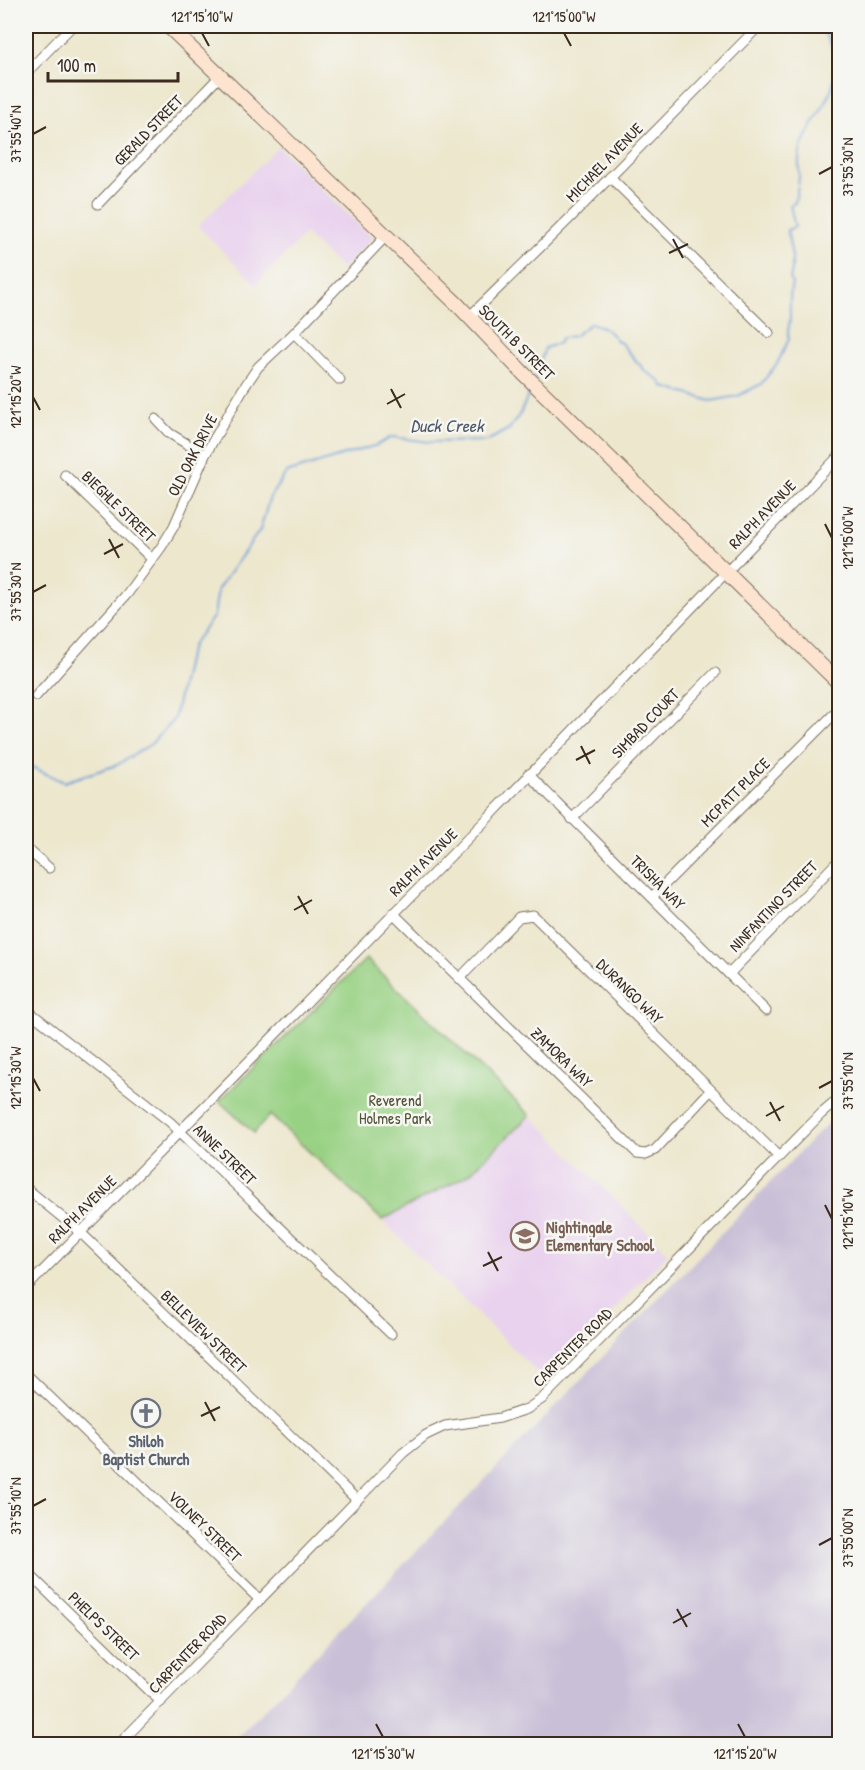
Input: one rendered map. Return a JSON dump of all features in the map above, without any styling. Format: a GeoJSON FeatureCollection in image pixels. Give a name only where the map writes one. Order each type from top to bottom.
{"type":"FeatureCollection","features":[{"type":"Feature","properties":{"kind":"street"},"geometry":{"type":"LineString","coordinates":[[26,73],[72,26]]}},
{"type":"Feature","properties":{"kind":"street","name":"SOUTH B STREET"},"geometry":{"type":"LineString","coordinates":[[168,26],[469,317],[526,376],[840,684]]}},
{"type":"Feature","properties":{"kind":"street","name":"MICHAEL AVENUE"},"geometry":{"type":"LineString","coordinates":[[469,317],[759,26]]}},
{"type":"Feature","properties":{"kind":"street","name":"GERALD STREET"},"geometry":{"type":"LineString","coordinates":[[98,204],[220,76]]}},
{"type":"Feature","properties":{"kind":"street"},"geometry":{"type":"LineString","coordinates":[[610,177],[769,333]]}},
{"type":"Feature","properties":{"kind":"street","name":"OLD OAK DRIVE"},"geometry":{"type":"LineString","coordinates":[[36,696],[128,594],[152,559],[174,526],[205,455],[243,389],[258,368],[386,236]]}},
{"type":"Feature","properties":{"kind":"street"},"geometry":{"type":"LineString","coordinates":[[294,333],[340,380]]}},
{"type":"Feature","properties":{"kind":"street"},"geometry":{"type":"LineString","coordinates":[[156,419],[169,434],[205,455]]}},
{"type":"Feature","properties":{"kind":"street","name":"RALPH AVENUE"},"geometry":{"type":"LineString","coordinates":[[26,1288],[840,455]]}},
{"type":"Feature","properties":{"kind":"street","name":"BIEGHLE STREET"},"geometry":{"type":"LineString","coordinates":[[65,475],[152,559]]}},
{"type":"Feature","properties":{"kind":"street","name":"SIMBAD COURT"},"geometry":{"type":"LineString","coordinates":[[572,819],[715,673]]}},
{"type":"Feature","properties":{"kind":"street","name":"MCPATT PLACE"},"geometry":{"type":"LineString","coordinates":[[652,897],[840,708]]}},
{"type":"Feature","properties":{"kind":"street","name":"TRISHA WAY"},"geometry":{"type":"LineString","coordinates":[[528,774],[766,1011]]}},
{"type":"Feature","properties":{"kind":"street"},"geometry":{"type":"LineString","coordinates":[[26,848],[49,868]]}},
{"type":"Feature","properties":{"kind":"street","name":"NINFANTINO STREET"},"geometry":{"type":"LineString","coordinates":[[729,974],[840,859]]}},
{"type":"Feature","properties":{"kind":"street","name":"ZAMORA WAY"},"geometry":{"type":"LineString","coordinates":[[393,913],[637,1153],[646,1155],[655,1150],[710,1091]]}},
{"type":"Feature","properties":{"kind":"street","name":"DURANGO WAY"},"geometry":{"type":"LineString","coordinates":[[460,978],[519,917],[532,915],[778,1157]]}},
{"type":"Feature","properties":{"kind":"street","name":"ANNE STREET"},"geometry":{"type":"LineString","coordinates":[[26,1009],[180,1131],[391,1334]]}},
{"type":"Feature","properties":{"kind":"street","name":"CARPENTER ROAD"},"geometry":{"type":"LineString","coordinates":[[119,1744],[403,1453],[435,1430],[455,1423],[500,1418],[527,1409],[542,1399],[778,1157],[840,1098]]}},
{"type":"Feature","properties":{"kind":"street","name":"BELLEVIEW STREET"},"geometry":{"type":"LineString","coordinates":[[26,1188],[80,1232],[357,1500]]}},
{"type":"Feature","properties":{"kind":"street","name":"VOLNEY STREET"},"geometry":{"type":"LineString","coordinates":[[26,1374],[260,1600]]}},
{"type":"Feature","properties":{"kind":"street","name":"PHELPS STREET"},"geometry":{"type":"LineString","coordinates":[[26,1571],[161,1702]]}},
{"type":"Feature","properties":{"kind":"street"},"geometry":{"type":"LineString","coordinates":[[834,1744],[840,1739]]}},
{"type":"Feature","properties":{"kind":"shaded area"},"geometry":{"type":"Polygon","coordinates":[[[278,147],[372,238],[343,270],[305,234],[256,285],[198,226],[278,147]]]}},
{"type":"Feature","properties":{"kind":"shaded area"},"geometry":{"type":"Polygon","coordinates":[[[839,1112],[839,1744],[231,1744],[811,1140],[839,1112]]]}},
{"type":"Feature","properties":{"kind":"shaded area","name":"Nightingale Elementary School"},"geometry":{"type":"Polygon","coordinates":[[[530,1115],[668,1253],[546,1381],[382,1220],[468,1175],[530,1115]]]}},
{"type":"Feature","properties":{"kind":"green space","name":"Reverend Holmes Park"},"geometry":{"type":"Polygon","coordinates":[[[366,959],[530,1115],[468,1175],[382,1220],[270,1115],[254,1133],[219,1101],[366,959]]]}},
{"type":"Feature","properties":{"kind":"waterway","name":"Duck Creek"},"geometry":{"type":"LineString","coordinates":[[535,379],[545,348],[559,343],[561,338],[574,336],[591,323],[602,327],[615,337],[645,371],[659,380],[664,387],[711,401],[738,396],[761,384],[777,364],[789,339],[792,256],[787,230],[795,227],[790,205],[795,203],[799,183],[801,148],[829,96],[835,75],[836,65],[831,45],[819,26]]}},
{"type":"Feature","properties":{"kind":"waterway","name":"Duck Creek"},"geometry":{"type":"LineString","coordinates":[[26,762],[64,782],[117,765],[151,744],[174,719],[187,660],[193,644],[214,616],[218,589],[260,530],[270,497],[286,473],[377,445],[392,437],[430,442],[487,441],[509,429],[520,414],[531,389]]}},
{"type":"Feature","properties":{"kind":"place","name":"Nightingale Elementary School"},"geometry":{"type":"Point","coordinates":[525,1236]}},
{"type":"Feature","properties":{"kind":"place","name":"Shiloh Baptist Church"},"geometry":{"type":"Point","coordinates":[146,1413]}}]}
